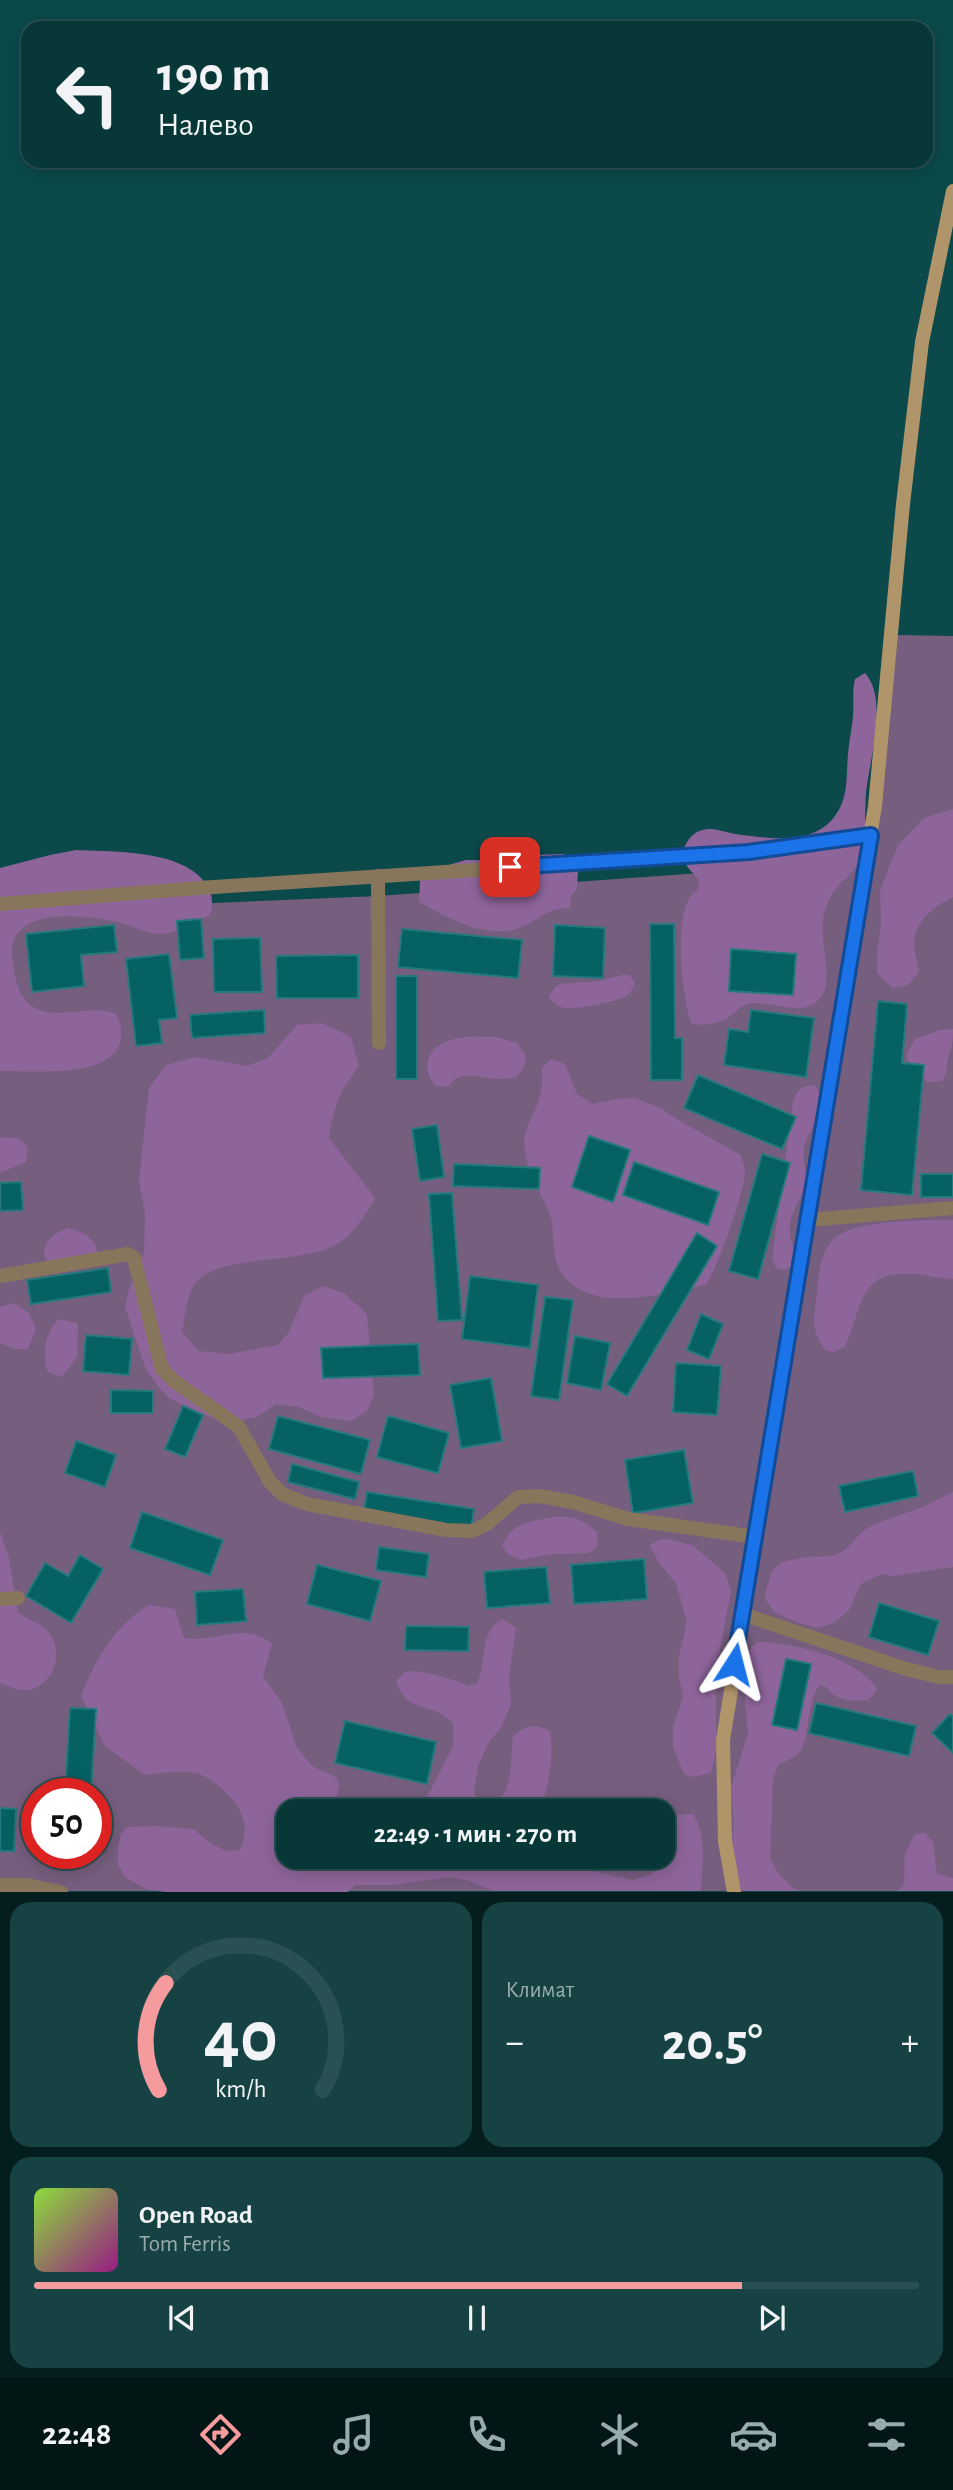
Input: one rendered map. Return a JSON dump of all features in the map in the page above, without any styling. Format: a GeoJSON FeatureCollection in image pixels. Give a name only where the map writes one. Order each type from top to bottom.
{"type":"FeatureCollection","features":[{"type":"Feature","properties":{"kind":"main road"},"geometry":{"type":"LineString","coordinates":[[734,1892],[725,1842],[723,1740],[871,835],[903,504],[922,342],[953,191]]}},
{"type":"Feature","properties":{"kind":"lane"},"geometry":{"type":"LineString","coordinates":[[0,904],[749,852],[871,835]]}},
{"type":"Feature","properties":{"kind":"lane"},"geometry":{"type":"LineString","coordinates":[[378,876],[379,1043]]}},
{"type":"Feature","properties":{"kind":"lane"},"geometry":{"type":"LineString","coordinates":[[808,1220],[953,1208]]}},
{"type":"Feature","properties":{"kind":"lane"},"geometry":{"type":"LineString","coordinates":[[0,1276],[128,1254],[134,1258],[162,1369],[174,1381],[239,1427],[270,1482],[282,1494],[307,1504],[446,1530],[472,1531],[487,1524],[518,1497],[539,1496],[573,1502],[628,1519],[756,1537]]}},
{"type":"Feature","properties":{"kind":"lane"},"geometry":{"type":"LineString","coordinates":[[0,1599],[18,1598]]}},
{"type":"Feature","properties":{"kind":"lane"},"geometry":{"type":"LineString","coordinates":[[742,1614],[906,1668],[939,1677],[953,1677]]}},
{"type":"Feature","properties":{"kind":"lane"},"geometry":{"type":"LineString","coordinates":[[0,1885],[27,1885],[61,1892]]}},
{"type":"Feature","properties":{"kind":"shaded area"},"geometry":{"type":"Polygon","coordinates":[[[897,635],[953,636],[953,1891],[0,1891],[0,912],[378,896],[868,861],[897,635]]]}},
{"type":"Feature","properties":{"kind":"shaded area"},"geometry":{"type":"Polygon","coordinates":[[[865,673],[872,685],[877,714],[866,793],[864,840],[856,867],[835,889],[825,911],[823,928],[826,978],[823,994],[817,1002],[801,1008],[750,1003],[718,1022],[701,1025],[691,1023],[681,959],[682,923],[685,908],[690,896],[698,889],[699,880],[685,862],[683,854],[686,845],[691,837],[707,829],[789,838],[814,832],[825,826],[835,816],[845,794],[854,684],[855,679],[865,673]]]}},
{"type":"Feature","properties":{"kind":"shaded area"},"geometry":{"type":"Polygon","coordinates":[[[953,809],[953,897],[927,915],[918,928],[914,944],[919,972],[908,985],[893,988],[877,973],[881,923],[880,890],[898,845],[924,818],[953,809]]]}},
{"type":"Feature","properties":{"kind":"shaded area"},"geometry":{"type":"Polygon","coordinates":[[[76,850],[150,855],[185,866],[199,876],[209,889],[212,906],[209,916],[164,934],[103,919],[66,916],[31,923],[19,931],[13,945],[13,964],[19,990],[28,1003],[49,1012],[106,1011],[116,1014],[121,1030],[118,1047],[108,1058],[93,1066],[74,1070],[0,1071],[0,868],[76,850]]]}},
{"type":"Feature","properties":{"kind":"shaded area"},"geometry":{"type":"Polygon","coordinates":[[[564,854],[578,870],[577,889],[571,896],[570,908],[550,912],[524,926],[511,930],[483,930],[456,921],[419,902],[420,881],[426,874],[438,868],[466,860],[519,861],[534,855],[564,854]]]}},
{"type":"Feature","properties":{"kind":"shaded area"},"geometry":{"type":"Polygon","coordinates":[[[629,975],[635,982],[634,986],[628,995],[613,1001],[567,1008],[557,1005],[549,997],[560,984],[599,981],[629,975]]]}},
{"type":"Feature","properties":{"kind":"shaded area"},"geometry":{"type":"Polygon","coordinates":[[[322,1023],[351,1037],[359,1066],[338,1099],[329,1138],[375,1198],[354,1229],[337,1244],[304,1255],[220,1268],[205,1275],[191,1290],[182,1332],[199,1351],[229,1354],[278,1345],[289,1332],[304,1296],[323,1286],[344,1293],[367,1314],[374,1395],[368,1410],[351,1421],[321,1417],[299,1407],[276,1404],[257,1417],[223,1423],[171,1399],[159,1388],[145,1367],[125,1307],[129,1289],[144,1253],[145,1214],[139,1180],[149,1088],[166,1065],[196,1057],[247,1066],[268,1058],[297,1025],[322,1023]]]}},
{"type":"Feature","properties":{"kind":"shaded area"},"geometry":{"type":"Polygon","coordinates":[[[953,1029],[944,1078],[942,1081],[927,1082],[907,1059],[908,1052],[915,1039],[940,1030],[953,1029]]]}},
{"type":"Feature","properties":{"kind":"shaded area"},"geometry":{"type":"Polygon","coordinates":[[[496,1037],[517,1043],[526,1056],[524,1068],[516,1077],[498,1079],[464,1076],[453,1081],[448,1087],[436,1086],[432,1081],[428,1061],[439,1045],[457,1038],[496,1037]]]}},
{"type":"Feature","properties":{"kind":"shaded area"},"geometry":{"type":"Polygon","coordinates":[[[551,1059],[565,1064],[577,1094],[593,1104],[635,1098],[660,1108],[741,1155],[745,1171],[741,1195],[724,1246],[706,1285],[649,1296],[608,1298],[590,1294],[574,1286],[561,1272],[555,1257],[551,1217],[531,1174],[524,1145],[526,1131],[540,1096],[542,1068],[551,1059]]]}},
{"type":"Feature","properties":{"kind":"shaded area"},"geometry":{"type":"Polygon","coordinates":[[[814,1085],[820,1093],[821,1109],[804,1149],[805,1186],[790,1225],[793,1260],[791,1267],[784,1270],[776,1268],[772,1258],[793,1103],[800,1090],[814,1085]]]}},
{"type":"Feature","properties":{"kind":"shaded area"},"geometry":{"type":"Polygon","coordinates":[[[0,1138],[19,1139],[28,1147],[26,1162],[0,1173],[0,1138]]]}},
{"type":"Feature","properties":{"kind":"shaded area"},"geometry":{"type":"Polygon","coordinates":[[[922,1220],[953,1220],[953,1279],[915,1274],[897,1274],[883,1278],[873,1284],[866,1293],[845,1347],[834,1352],[825,1350],[817,1336],[814,1317],[820,1267],[830,1243],[837,1236],[859,1227],[922,1220]]]}},
{"type":"Feature","properties":{"kind":"shaded area"},"geometry":{"type":"Polygon","coordinates":[[[68,1228],[88,1236],[95,1244],[98,1255],[47,1262],[44,1250],[48,1240],[68,1228]]]}},
{"type":"Feature","properties":{"kind":"shaded area"},"geometry":{"type":"Polygon","coordinates":[[[14,1303],[29,1313],[36,1329],[28,1349],[15,1349],[0,1343],[0,1307],[14,1303]]]}},
{"type":"Feature","properties":{"kind":"shaded area"},"geometry":{"type":"Polygon","coordinates":[[[59,1319],[78,1323],[77,1357],[62,1377],[48,1372],[45,1358],[48,1337],[59,1319]]]}},
{"type":"Feature","properties":{"kind":"shaded area"},"geometry":{"type":"Polygon","coordinates":[[[953,1492],[953,1567],[893,1576],[881,1574],[860,1585],[849,1610],[834,1623],[818,1628],[774,1612],[764,1597],[772,1571],[782,1562],[806,1557],[833,1556],[845,1550],[864,1530],[877,1523],[923,1507],[953,1492]]]}},
{"type":"Feature","properties":{"kind":"shaded area"},"geometry":{"type":"Polygon","coordinates":[[[554,1517],[577,1519],[587,1524],[597,1532],[597,1547],[588,1553],[552,1554],[521,1560],[507,1554],[502,1545],[517,1527],[554,1517]]]}},
{"type":"Feature","properties":{"kind":"shaded area"},"geometry":{"type":"Polygon","coordinates":[[[0,1532],[9,1558],[18,1613],[47,1631],[56,1650],[51,1674],[40,1685],[28,1690],[0,1683],[0,1532]]]}},
{"type":"Feature","properties":{"kind":"shaded area"},"geometry":{"type":"Polygon","coordinates":[[[667,1539],[692,1545],[725,1573],[731,1591],[716,1670],[716,1750],[711,1773],[692,1777],[684,1774],[673,1747],[673,1727],[683,1696],[679,1678],[679,1657],[687,1621],[676,1584],[650,1546],[658,1540],[667,1539]]]}},
{"type":"Feature","properties":{"kind":"shaded area"},"geometry":{"type":"Polygon","coordinates":[[[149,1605],[175,1609],[184,1638],[208,1638],[240,1633],[261,1637],[272,1644],[263,1676],[282,1703],[297,1748],[312,1766],[336,1777],[339,1784],[336,1799],[276,1799],[276,1869],[563,1869],[588,1870],[633,1880],[649,1875],[656,1869],[675,1869],[675,1820],[678,1815],[693,1814],[702,1841],[701,1891],[493,1891],[470,1881],[450,1877],[392,1885],[355,1885],[348,1892],[165,1892],[146,1889],[126,1878],[118,1865],[121,1833],[128,1827],[193,1829],[226,1851],[240,1850],[245,1829],[242,1815],[232,1799],[202,1775],[170,1772],[145,1775],[105,1746],[81,1696],[107,1644],[137,1613],[149,1605]]]}},
{"type":"Feature","properties":{"kind":"shaded area"},"geometry":{"type":"Polygon","coordinates":[[[502,1619],[516,1628],[509,1676],[511,1704],[502,1726],[489,1742],[478,1766],[474,1788],[475,1799],[423,1799],[428,1795],[453,1746],[453,1723],[445,1716],[406,1699],[396,1680],[410,1671],[437,1675],[468,1686],[477,1683],[486,1640],[494,1625],[502,1619]]]}},
{"type":"Feature","properties":{"kind":"shaded area"},"geometry":{"type":"Polygon","coordinates":[[[760,1642],[807,1649],[839,1660],[867,1677],[877,1688],[868,1700],[850,1700],[835,1696],[820,1685],[812,1702],[802,1748],[796,1756],[778,1765],[773,1780],[770,1857],[777,1872],[793,1888],[801,1891],[742,1891],[736,1874],[731,1788],[748,1733],[744,1691],[748,1656],[751,1647],[760,1642]]]}},
{"type":"Feature","properties":{"kind":"shaded area"},"geometry":{"type":"Polygon","coordinates":[[[535,1726],[550,1731],[550,1771],[544,1799],[501,1799],[511,1768],[513,1736],[526,1727],[535,1726]]]}},
{"type":"Feature","properties":{"kind":"shaded area"},"geometry":{"type":"Polygon","coordinates":[[[925,1833],[933,1842],[937,1874],[953,1878],[953,1891],[897,1891],[904,1884],[908,1848],[916,1834],[925,1833]]]}},
{"type":"Feature","properties":{"kind":"building"},"geometry":{"type":"Polygon","coordinates":[[[201,919],[204,958],[180,960],[177,921],[201,919]]]}},
{"type":"Feature","properties":{"kind":"building"},"geometry":{"type":"Polygon","coordinates":[[[650,924],[674,924],[675,1038],[682,1038],[682,1080],[651,1080],[650,924]]]}},
{"type":"Feature","properties":{"kind":"building"},"geometry":{"type":"Polygon","coordinates":[[[114,925],[117,952],[81,955],[84,986],[32,992],[26,934],[114,925]]]}},
{"type":"Feature","properties":{"kind":"building"},"geometry":{"type":"Polygon","coordinates":[[[555,925],[605,928],[603,978],[553,976],[555,925]]]}},
{"type":"Feature","properties":{"kind":"building"},"geometry":{"type":"Polygon","coordinates":[[[402,929],[522,940],[518,978],[398,967],[402,929]]]}},
{"type":"Feature","properties":{"kind":"building"},"geometry":{"type":"Polygon","coordinates":[[[260,938],[262,992],[214,992],[213,939],[260,938]]]}},
{"type":"Feature","properties":{"kind":"building"},"geometry":{"type":"Polygon","coordinates":[[[731,949],[796,954],[793,995],[729,991],[731,949]]]}},
{"type":"Feature","properties":{"kind":"building"},"geometry":{"type":"Polygon","coordinates":[[[169,954],[177,1018],[159,1020],[162,1043],[136,1046],[126,959],[169,954]]]}},
{"type":"Feature","properties":{"kind":"building"},"geometry":{"type":"Polygon","coordinates":[[[358,955],[358,998],[277,998],[276,956],[358,955]]]}},
{"type":"Feature","properties":{"kind":"building"},"geometry":{"type":"Polygon","coordinates":[[[396,976],[417,976],[417,1079],[396,1079],[396,976]]]}},
{"type":"Feature","properties":{"kind":"building"},"geometry":{"type":"Polygon","coordinates":[[[878,1001],[907,1004],[902,1063],[924,1065],[912,1195],[861,1190],[878,1001]]]}},
{"type":"Feature","properties":{"kind":"building"},"geometry":{"type":"Polygon","coordinates":[[[264,1010],[265,1033],[192,1038],[190,1015],[264,1010]]]}},
{"type":"Feature","properties":{"kind":"building"},"geometry":{"type":"Polygon","coordinates":[[[751,1010],[814,1018],[806,1077],[724,1065],[729,1029],[748,1032],[751,1010]]]}},
{"type":"Feature","properties":{"kind":"building"},"geometry":{"type":"Polygon","coordinates":[[[698,1075],[796,1117],[782,1149],[684,1108],[698,1075]]]}},
{"type":"Feature","properties":{"kind":"building"},"geometry":{"type":"Polygon","coordinates":[[[437,1125],[444,1177],[420,1181],[412,1129],[437,1125]]]}},
{"type":"Feature","properties":{"kind":"building"},"geometry":{"type":"Polygon","coordinates":[[[589,1136],[630,1150],[613,1202],[572,1187],[589,1136]]]}},
{"type":"Feature","properties":{"kind":"building"},"geometry":{"type":"Polygon","coordinates":[[[762,1154],[790,1163],[758,1279],[729,1271],[762,1154]]]}},
{"type":"Feature","properties":{"kind":"building"},"geometry":{"type":"Polygon","coordinates":[[[634,1162],[719,1192],[708,1225],[623,1195],[634,1162]]]}},
{"type":"Feature","properties":{"kind":"building"},"geometry":{"type":"Polygon","coordinates":[[[454,1164],[540,1168],[539,1189],[453,1186],[454,1164]]]}},
{"type":"Feature","properties":{"kind":"building"},"geometry":{"type":"Polygon","coordinates":[[[921,1174],[953,1174],[953,1197],[921,1197],[921,1174]]]}},
{"type":"Feature","properties":{"kind":"building"},"geometry":{"type":"Polygon","coordinates":[[[21,1182],[23,1210],[0,1211],[0,1183],[21,1182]]]}},
{"type":"Feature","properties":{"kind":"building"},"geometry":{"type":"Polygon","coordinates":[[[452,1193],[462,1320],[438,1321],[429,1194],[452,1193]]]}},
{"type":"Feature","properties":{"kind":"building"},"geometry":{"type":"Polygon","coordinates":[[[697,1233],[717,1246],[627,1396],[607,1384],[697,1233]]]}},
{"type":"Feature","properties":{"kind":"building"},"geometry":{"type":"Polygon","coordinates":[[[108,1268],[111,1292],[31,1304],[27,1280],[108,1268]]]}},
{"type":"Feature","properties":{"kind":"building"},"geometry":{"type":"Polygon","coordinates":[[[470,1276],[538,1285],[530,1348],[462,1339],[470,1276]]]}},
{"type":"Feature","properties":{"kind":"building"},"geometry":{"type":"Polygon","coordinates":[[[545,1297],[573,1300],[559,1400],[531,1396],[545,1297]]]}},
{"type":"Feature","properties":{"kind":"building"},"geometry":{"type":"Polygon","coordinates":[[[701,1314],[723,1324],[709,1359],[687,1350],[701,1314]]]}},
{"type":"Feature","properties":{"kind":"building"},"geometry":{"type":"Polygon","coordinates":[[[86,1335],[132,1339],[129,1375],[83,1371],[86,1335]]]}},
{"type":"Feature","properties":{"kind":"building"},"geometry":{"type":"Polygon","coordinates":[[[575,1336],[610,1343],[601,1390],[567,1383],[575,1336]]]}},
{"type":"Feature","properties":{"kind":"building"},"geometry":{"type":"Polygon","coordinates":[[[418,1344],[420,1375],[323,1378],[321,1348],[418,1344]]]}},
{"type":"Feature","properties":{"kind":"building"},"geometry":{"type":"Polygon","coordinates":[[[676,1363],[721,1366],[717,1415],[673,1412],[676,1363]]]}},
{"type":"Feature","properties":{"kind":"building"},"geometry":{"type":"Polygon","coordinates":[[[491,1378],[502,1441],[461,1448],[450,1385],[491,1378]]]}},
{"type":"Feature","properties":{"kind":"building"},"geometry":{"type":"Polygon","coordinates":[[[111,1390],[153,1391],[153,1413],[111,1413],[111,1390]]]}},
{"type":"Feature","properties":{"kind":"building"},"geometry":{"type":"Polygon","coordinates":[[[183,1406],[203,1415],[185,1457],[165,1449],[183,1406]]]}},
{"type":"Feature","properties":{"kind":"building"},"geometry":{"type":"Polygon","coordinates":[[[278,1416],[370,1440],[361,1474],[269,1449],[278,1416]]]}},
{"type":"Feature","properties":{"kind":"building"},"geometry":{"type":"Polygon","coordinates":[[[388,1416],[449,1433],[438,1473],[377,1457],[388,1416]]]}},
{"type":"Feature","properties":{"kind":"building"},"geometry":{"type":"Polygon","coordinates":[[[76,1441],[116,1455],[105,1487],[65,1473],[76,1441]]]}},
{"type":"Feature","properties":{"kind":"building"},"geometry":{"type":"Polygon","coordinates":[[[684,1450],[693,1503],[633,1513],[625,1460],[684,1450]]]}},
{"type":"Feature","properties":{"kind":"building"},"geometry":{"type":"Polygon","coordinates":[[[292,1464],[359,1482],[355,1499],[288,1482],[292,1464]]]}},
{"type":"Feature","properties":{"kind":"building"},"geometry":{"type":"Polygon","coordinates":[[[913,1471],[918,1496],[845,1512],[839,1486],[913,1471]]]}},
{"type":"Feature","properties":{"kind":"building"},"geometry":{"type":"Polygon","coordinates":[[[367,1492],[474,1509],[471,1529],[364,1511],[367,1492]]]}},
{"type":"Feature","properties":{"kind":"building"},"geometry":{"type":"Polygon","coordinates":[[[142,1512],[223,1540],[210,1575],[130,1548],[142,1512]]]}},
{"type":"Feature","properties":{"kind":"building"},"geometry":{"type":"Polygon","coordinates":[[[379,1547],[429,1554],[426,1577],[376,1570],[379,1547]]]}},
{"type":"Feature","properties":{"kind":"building"},"geometry":{"type":"Polygon","coordinates":[[[80,1555],[103,1569],[71,1623],[26,1596],[45,1563],[68,1576],[80,1555]]]}},
{"type":"Feature","properties":{"kind":"building"},"geometry":{"type":"Polygon","coordinates":[[[644,1559],[647,1599],[574,1604],[571,1565],[644,1559]]]}},
{"type":"Feature","properties":{"kind":"building"},"geometry":{"type":"Polygon","coordinates":[[[317,1565],[381,1581],[370,1621],[307,1604],[317,1565]]]}},
{"type":"Feature","properties":{"kind":"building"},"geometry":{"type":"Polygon","coordinates":[[[546,1567],[550,1603],[487,1608],[484,1572],[546,1567]]]}},
{"type":"Feature","properties":{"kind":"building"},"geometry":{"type":"Polygon","coordinates":[[[243,1589],[246,1621],[197,1625],[195,1592],[243,1589]]]}},
{"type":"Feature","properties":{"kind":"building"},"geometry":{"type":"Polygon","coordinates":[[[879,1603],[939,1621],[928,1655],[869,1637],[879,1603]]]}},
{"type":"Feature","properties":{"kind":"building"},"geometry":{"type":"Polygon","coordinates":[[[406,1626],[469,1627],[468,1651],[405,1650],[406,1626]]]}},
{"type":"Feature","properties":{"kind":"building"},"geometry":{"type":"Polygon","coordinates":[[[786,1659],[811,1664],[797,1730],[772,1725],[786,1659]]]}},
{"type":"Feature","properties":{"kind":"building"},"geometry":{"type":"Polygon","coordinates":[[[816,1703],[916,1726],[909,1756],[809,1733],[816,1703]]]}},
{"type":"Feature","properties":{"kind":"building"},"geometry":{"type":"Polygon","coordinates":[[[70,1708],[96,1709],[92,1778],[66,1778],[70,1708]]]}},
{"type":"Feature","properties":{"kind":"building"},"geometry":{"type":"Polygon","coordinates":[[[950,1714],[953,1717],[953,1753],[932,1733],[950,1714]]]}},
{"type":"Feature","properties":{"kind":"building"},"geometry":{"type":"Polygon","coordinates":[[[345,1721],[436,1742],[427,1784],[335,1763],[345,1721]]]}},
{"type":"Feature","properties":{"kind":"building"},"geometry":{"type":"Polygon","coordinates":[[[0,1808],[16,1809],[14,1851],[0,1851],[0,1808]]]}},
{"type":"Feature","properties":{"kind":"route"},"geometry":{"type":"LineString","coordinates":[[510,867],[749,852],[871,835],[734,1664]]}}]}
